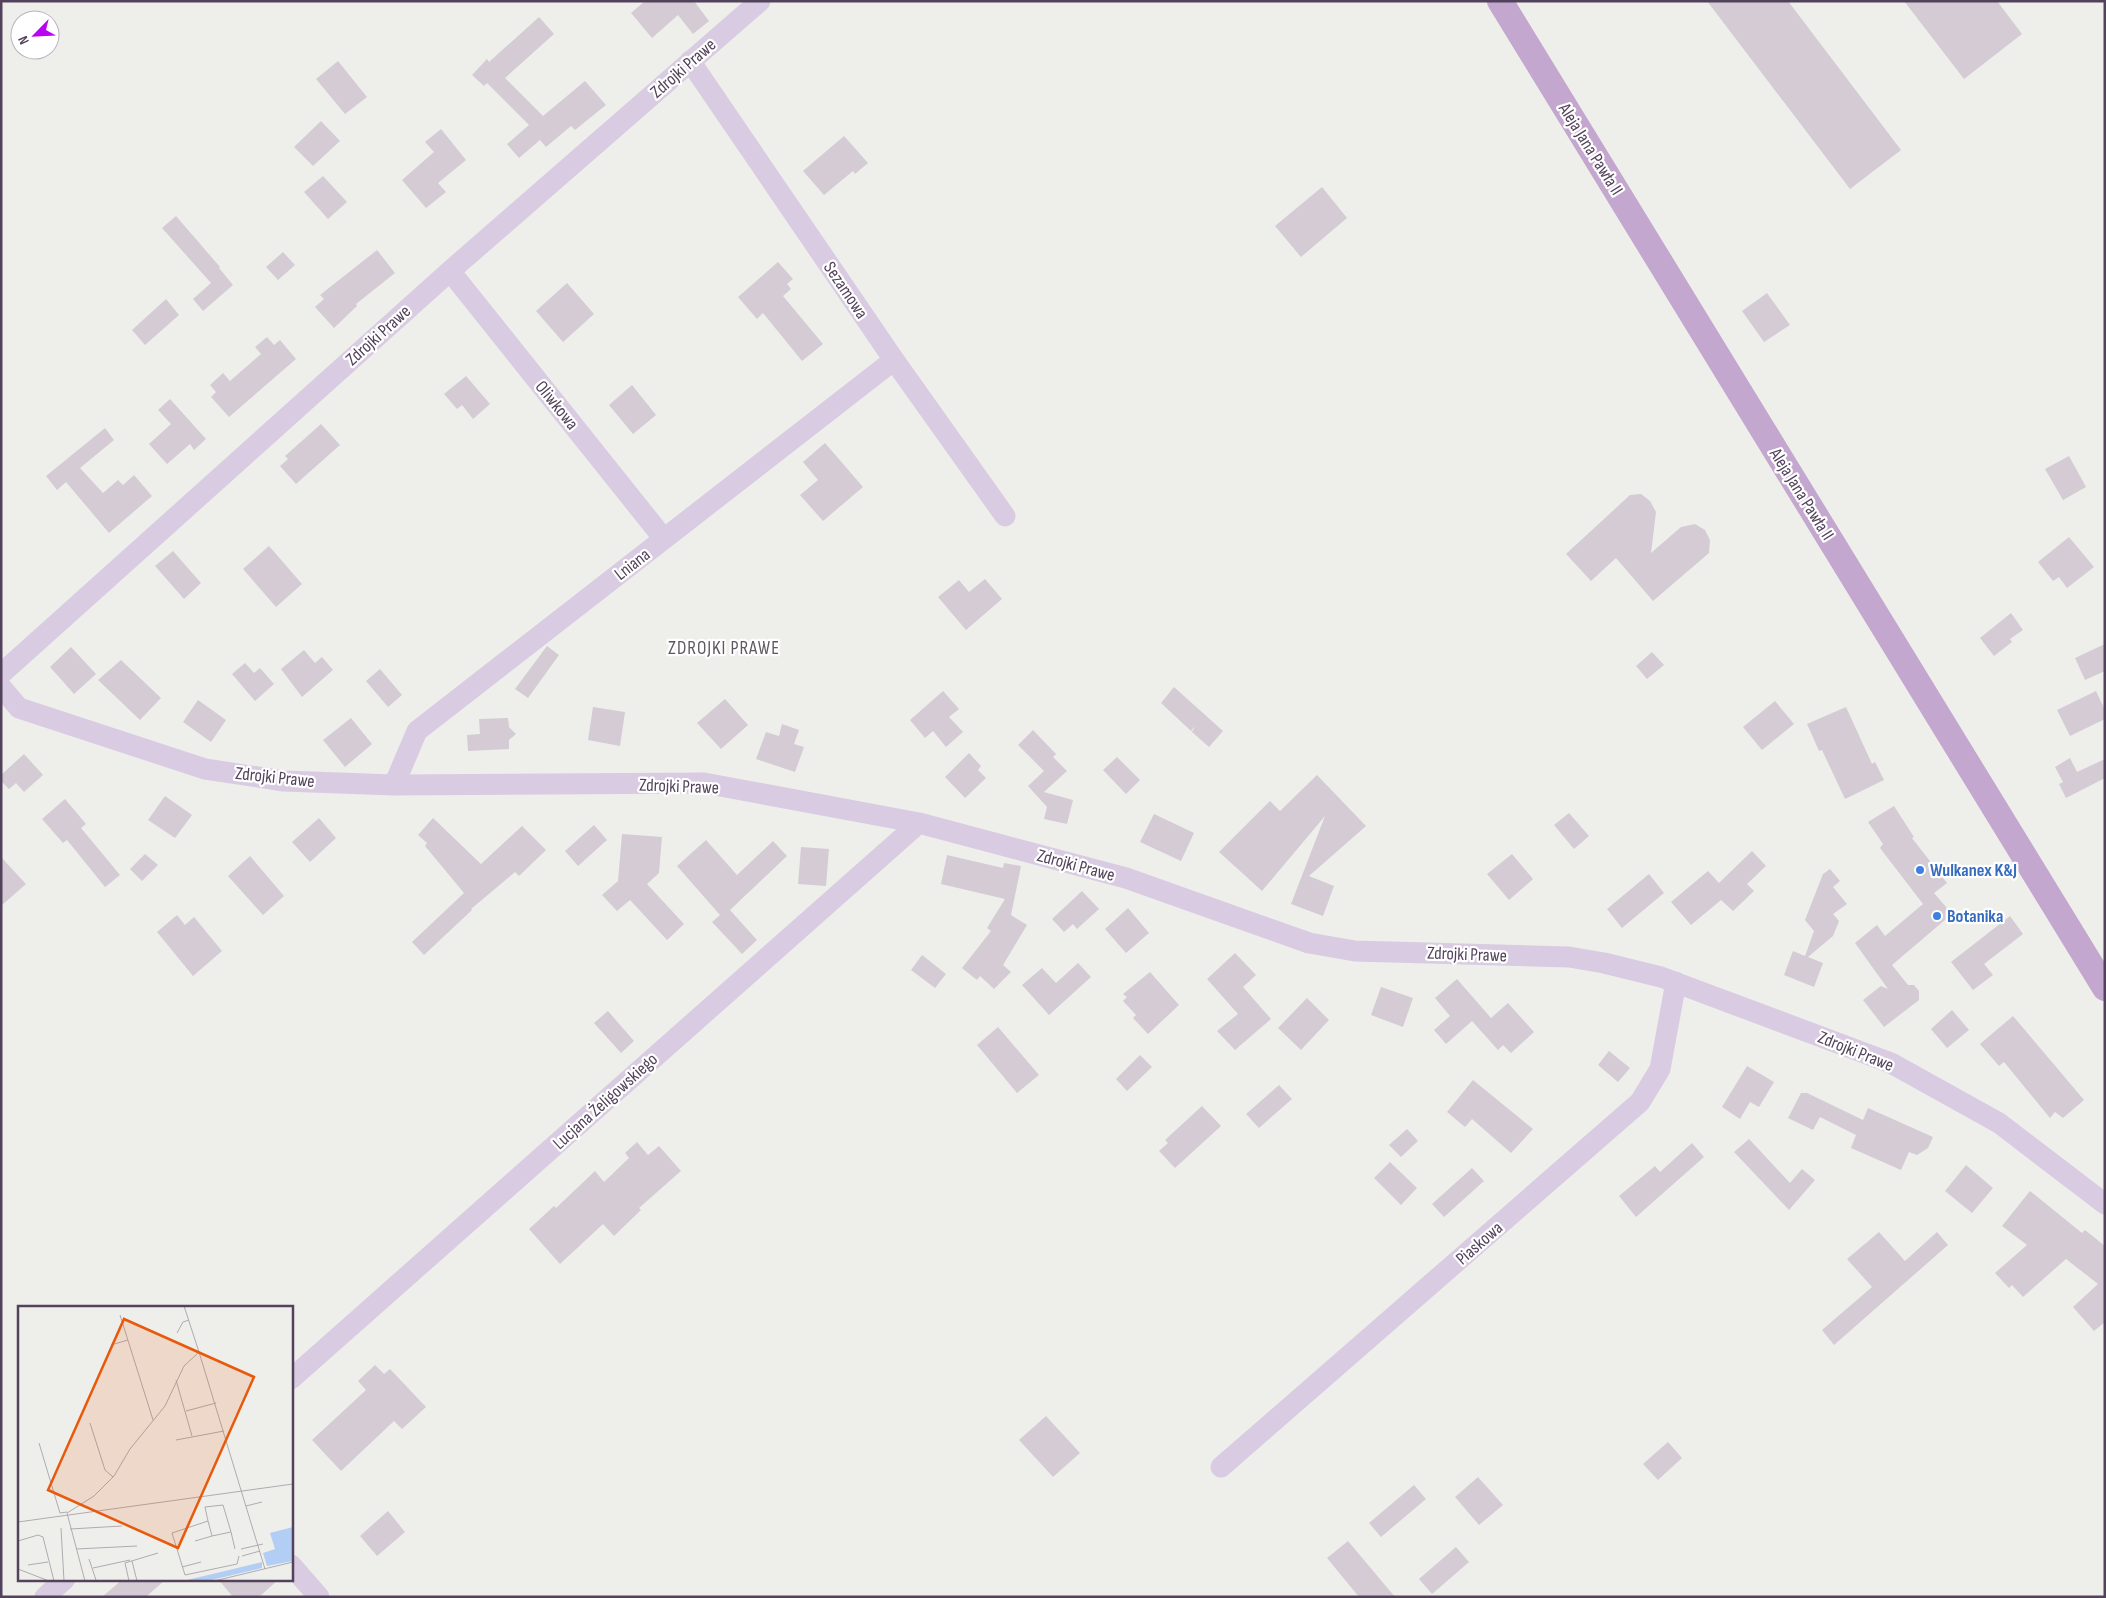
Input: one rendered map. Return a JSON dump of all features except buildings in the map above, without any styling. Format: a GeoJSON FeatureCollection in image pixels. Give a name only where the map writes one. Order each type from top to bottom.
{"type":"FeatureCollection","features":[{"type":"Feature","properties":{"kind":"main road","name":"Aleja Jana Pawła II"},"geometry":{"type":"LineString","coordinates":[[1500,1],[2105,988]]}},
{"type":"Feature","properties":{"kind":"street","name":"Zdrojki Prawe"},"geometry":{"type":"LineString","coordinates":[[1,674],[450,271],[760,1]]}},
{"type":"Feature","properties":{"kind":"street","name":"Sezamowa"},"geometry":{"type":"LineString","coordinates":[[690,61],[894,360],[1005,516]]}},
{"type":"Feature","properties":{"kind":"street","name":"Oliwkowa"},"geometry":{"type":"LineString","coordinates":[[450,271],[664,539]]}},
{"type":"Feature","properties":{"kind":"street","name":"Lniana"},"geometry":{"type":"LineString","coordinates":[[394,785],[417,731],[894,360]]}},
{"type":"Feature","properties":{"kind":"street","name":"Zdrojki Prawe"},"geometry":{"type":"LineString","coordinates":[[1,687],[19,708],[205,768],[284,781],[394,785],[704,783],[919,824],[1126,878],[1309,943],[1355,951],[1569,956],[1604,962],[1676,982],[1891,1063],[1999,1123],[2105,1204]]}},
{"type":"Feature","properties":{"kind":"street","name":"Lucjana Żeligowskiego"},"geometry":{"type":"LineString","coordinates":[[292,1378],[919,824]]}},
{"type":"Feature","properties":{"kind":"street","name":"Piaskowa"},"geometry":{"type":"LineString","coordinates":[[1221,1466],[1640,1102],[1660,1069],[1676,982]]}},
{"type":"Feature","properties":{"kind":"street"},"geometry":{"type":"LineString","coordinates":[[292,1566],[319,1597]]}},
{"type":"Feature","properties":{"kind":"street"},"geometry":{"type":"LineString","coordinates":[[45,1597],[64,1580]]}},
{"type":"Feature","properties":{"kind":"place","name":"Wulkanex K&J"},"geometry":{"type":"Point","coordinates":[1920,870]}},
{"type":"Feature","properties":{"kind":"place","name":"Botanika"},"geometry":{"type":"Point","coordinates":[1937,916]}},
{"type":"Feature","properties":{"kind":"district","name":"ZDROJKI PRAWE"},"geometry":{"type":"Point","coordinates":[724,647]}}]}
